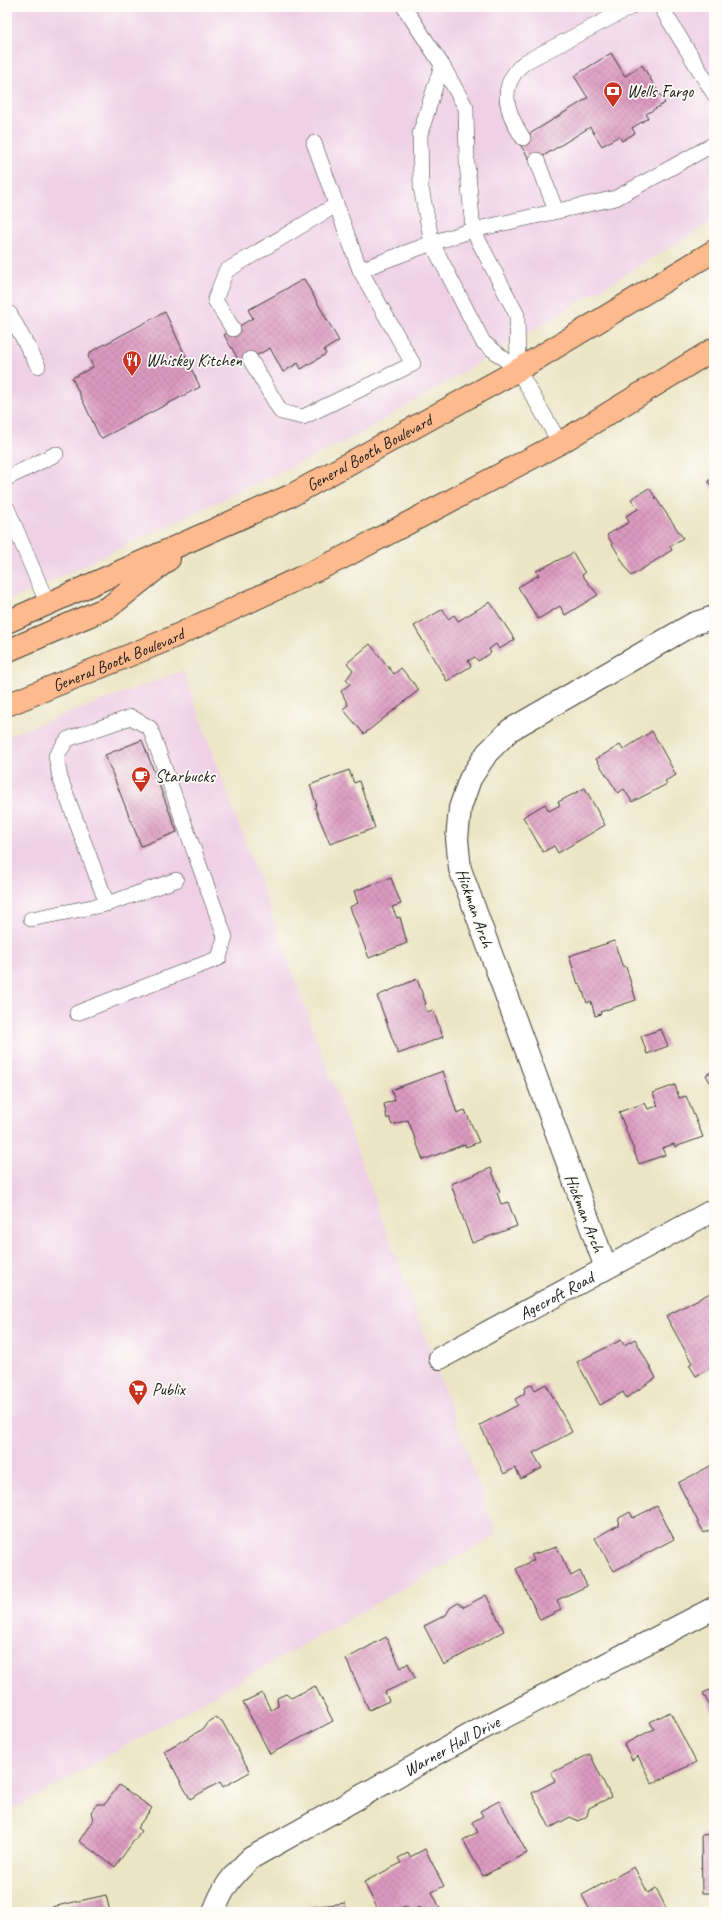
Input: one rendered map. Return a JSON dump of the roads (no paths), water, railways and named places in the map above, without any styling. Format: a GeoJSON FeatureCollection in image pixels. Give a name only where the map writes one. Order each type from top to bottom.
{"type":"FeatureCollection","features":[{"type":"Feature","properties":{"kind":"highway","name":"General Booth Boulevard"},"geometry":{"type":"LineString","coordinates":[[7,622],[292,495],[518,370],[714,251]]}},
{"type":"Feature","properties":{"kind":"highway","name":"General Booth Boulevard"},"geometry":{"type":"LineString","coordinates":[[7,705],[167,640],[340,559],[560,443],[714,349]]}},
{"type":"Feature","properties":{"kind":"highway"},"geometry":{"type":"LineString","coordinates":[[7,651],[109,607],[192,540]]}},
{"type":"Feature","properties":{"kind":"street","name":"Hickman Arch"},"geometry":{"type":"LineString","coordinates":[[606,1268],[539,1089],[460,869],[457,839],[460,808],[470,779],[483,760],[510,730],[693,624],[714,617]]}},
{"type":"Feature","properties":{"kind":"street","name":"Agecroft Road"},"geometry":{"type":"LineString","coordinates":[[440,1358],[714,1210]]}},
{"type":"Feature","properties":{"kind":"street","name":"Warner Hall Drive"},"geometry":{"type":"LineString","coordinates":[[214,1912],[219,1898],[232,1876],[252,1858],[470,1735],[714,1608]]}},
{"type":"Feature","properties":{"kind":"lane"},"geometry":{"type":"LineString","coordinates":[[404,7],[442,64],[466,108],[467,163],[473,230],[517,315],[518,370]]}},
{"type":"Feature","properties":{"kind":"lane"},"geometry":{"type":"LineString","coordinates":[[523,138],[507,109],[508,85],[514,71],[525,62],[631,7]]}},
{"type":"Feature","properties":{"kind":"lane"},"geometry":{"type":"LineString","coordinates":[[661,7],[714,94]]}},
{"type":"Feature","properties":{"kind":"lane"},"geometry":{"type":"LineString","coordinates":[[442,64],[420,134],[421,188],[432,243],[483,342],[518,370],[560,443]]}},
{"type":"Feature","properties":{"kind":"lane"},"geometry":{"type":"LineString","coordinates":[[250,359],[281,412],[303,417],[413,364],[360,270],[314,143]]}},
{"type":"Feature","properties":{"kind":"lane"},"geometry":{"type":"LineString","coordinates":[[360,270],[432,243],[473,230],[616,198],[714,144]]}},
{"type":"Feature","properties":{"kind":"lane"},"geometry":{"type":"LineString","coordinates":[[536,160],[556,211]]}},
{"type":"Feature","properties":{"kind":"lane"},"geometry":{"type":"LineString","coordinates":[[233,329],[215,300],[226,271],[336,205]]}},
{"type":"Feature","properties":{"kind":"lane"},"geometry":{"type":"LineString","coordinates":[[10,314],[38,366]]}},
{"type":"Feature","properties":{"kind":"lane"},"geometry":{"type":"LineString","coordinates":[[7,478],[56,454]]}},
{"type":"Feature","properties":{"kind":"lane"},"geometry":{"type":"LineString","coordinates":[[7,508],[48,605]]}},
{"type":"Feature","properties":{"kind":"lane"},"geometry":{"type":"LineString","coordinates":[[77,1013],[219,958],[225,937],[150,728],[131,717],[68,739],[56,756],[60,778],[107,904]]}},
{"type":"Feature","properties":{"kind":"lane"},"geometry":{"type":"LineString","coordinates":[[31,918],[107,904],[176,880]]}},
{"type":"Feature","properties":{"kind":"place","name":"Wells Fargo"},"geometry":{"type":"Point","coordinates":[613,108]}},
{"type":"Feature","properties":{"kind":"place","name":"Whiskey Kitchen"},"geometry":{"type":"Point","coordinates":[132,377]}},
{"type":"Feature","properties":{"kind":"place","name":"Starbucks"},"geometry":{"type":"Point","coordinates":[141,793]}},
{"type":"Feature","properties":{"kind":"place","name":"Publix"},"geometry":{"type":"Point","coordinates":[138,1406]}}]}
